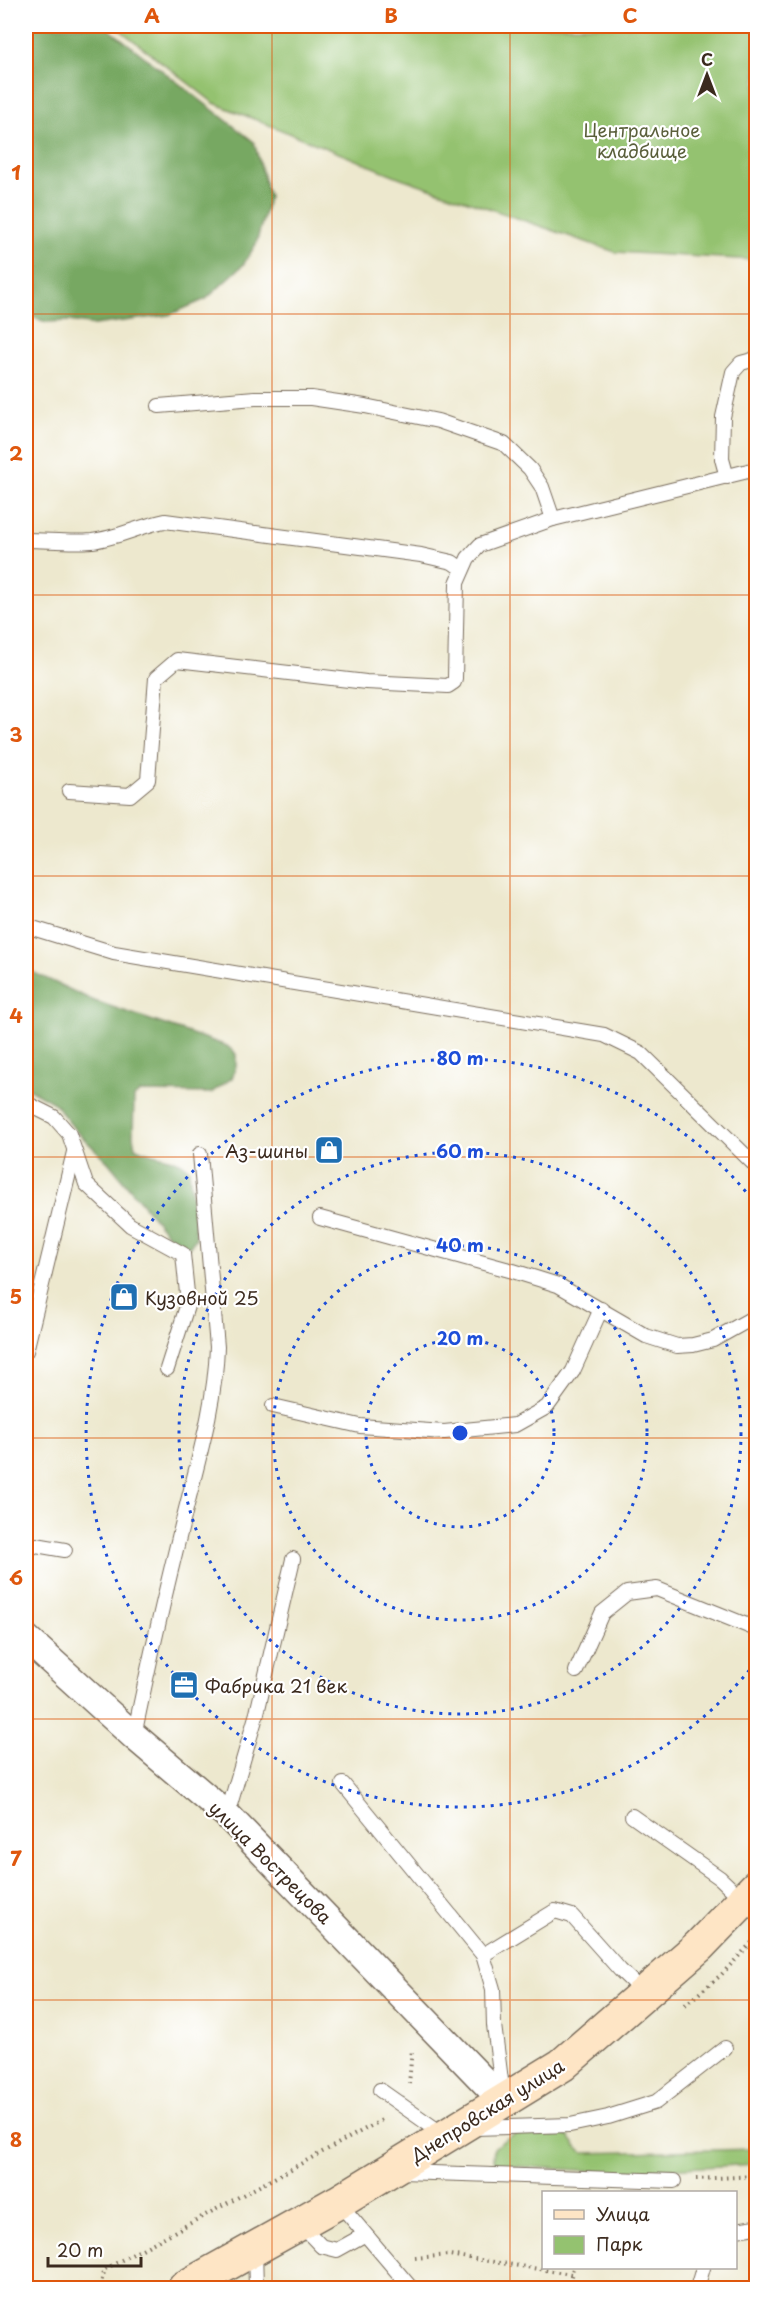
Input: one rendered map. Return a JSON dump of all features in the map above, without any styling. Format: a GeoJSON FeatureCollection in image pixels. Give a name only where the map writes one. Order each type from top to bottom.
{"type":"FeatureCollection","features":[{"type":"Feature","properties":{"kind":"main road","name":"Днепровская улица"},"geometry":{"type":"LineString","coordinates":[[184,2289],[338,2202],[562,2065],[646,1995],[750,1894]]}},
{"type":"Feature","properties":{"kind":"street","name":"улица Вострецова"},"geometry":{"type":"LineString","coordinates":[[29,1649],[227,1815],[503,2101]]}},
{"type":"Feature","properties":{"kind":"lane"},"geometry":{"type":"LineString","coordinates":[[727,477],[722,459],[723,417],[733,372],[741,363],[756,359]]}},
{"type":"Feature","properties":{"kind":"lane"},"geometry":{"type":"LineString","coordinates":[[159,406],[255,398],[311,398],[438,421],[504,444],[530,470],[542,487],[553,519]]}},
{"type":"Feature","properties":{"kind":"lane"},"geometry":{"type":"LineString","coordinates":[[69,791],[130,795],[148,780],[156,678],[177,660],[366,682],[448,686],[454,682],[457,583],[468,558],[480,545],[553,519],[756,469]]}},
{"type":"Feature","properties":{"kind":"lane"},"geometry":{"type":"LineString","coordinates":[[26,540],[90,541],[125,534],[165,521],[421,555],[452,562],[462,569]]}},
{"type":"Feature","properties":{"kind":"lane"},"geometry":{"type":"LineString","coordinates":[[26,926],[114,953],[604,1035],[641,1053],[756,1166]]}},
{"type":"Feature","properties":{"kind":"lane"},"geometry":{"type":"LineString","coordinates":[[26,1103],[54,1117],[69,1134],[86,1184],[130,1225],[183,1254],[188,1303],[167,1369]]}},
{"type":"Feature","properties":{"kind":"lane"},"geometry":{"type":"LineString","coordinates":[[26,1351],[74,1152]]}},
{"type":"Feature","properties":{"kind":"lane"},"geometry":{"type":"LineString","coordinates":[[134,1736],[181,1528],[207,1427],[216,1377],[217,1347],[200,1154]]}},
{"type":"Feature","properties":{"kind":"lane"},"geometry":{"type":"LineString","coordinates":[[320,1218],[547,1281],[601,1308],[646,1335],[677,1346],[713,1340],[756,1316]]}},
{"type":"Feature","properties":{"kind":"lane"},"geometry":{"type":"LineString","coordinates":[[273,1406],[360,1426],[444,1432],[515,1425],[547,1407],[573,1371],[601,1308]]}},
{"type":"Feature","properties":{"kind":"lane"},"geometry":{"type":"LineString","coordinates":[[26,1551],[36,1545],[65,1550]]}},
{"type":"Feature","properties":{"kind":"lane"},"geometry":{"type":"LineString","coordinates":[[227,1815],[257,1713],[292,1559]]}},
{"type":"Feature","properties":{"kind":"lane"},"geometry":{"type":"LineString","coordinates":[[576,1671],[602,1613],[627,1593],[657,1588],[756,1629]]}},
{"type":"Feature","properties":{"kind":"lane"},"geometry":{"type":"LineString","coordinates":[[344,1784],[483,1955],[493,1989],[494,2025],[503,2101]]}},
{"type":"Feature","properties":{"kind":"lane"},"geometry":{"type":"LineString","coordinates":[[632,1816],[720,1878],[750,1894]]}},
{"type":"Feature","properties":{"kind":"lane"},"geometry":{"type":"LineString","coordinates":[[483,1955],[555,1911],[572,1916],[620,1970],[646,1995]]}},
{"type":"Feature","properties":{"kind":"lane"},"geometry":{"type":"LineString","coordinates":[[380,2090],[452,2132],[570,2125],[608,2117],[656,2102],[725,2048]]}},
{"type":"Feature","properties":{"kind":"lane"},"geometry":{"type":"LineString","coordinates":[[387,2172],[674,2181]]}},
{"type":"Feature","properties":{"kind":"lane"},"geometry":{"type":"LineString","coordinates":[[338,2202],[411,2289]]}},
{"type":"Feature","properties":{"kind":"lane"},"geometry":{"type":"LineString","coordinates":[[299,2223],[321,2246],[337,2250],[364,2235]]}},
{"type":"Feature","properties":{"kind":"lane"},"geometry":{"type":"LineString","coordinates":[[737,2230],[756,2227]]}},
{"type":"Feature","properties":{"kind":"lane"},"geometry":{"type":"LineString","coordinates":[[255,2248],[256,2289]]}},
{"type":"Feature","properties":{"kind":"lane"},"geometry":{"type":"LineString","coordinates":[[697,2289],[703,2269]]}},
{"type":"Feature","properties":{"kind":"path"},"geometry":{"type":"LineString","coordinates":[[100,2286],[105,2269],[393,2114],[409,2084],[412,2045]]}},
{"type":"Feature","properties":{"kind":"path"},"geometry":{"type":"LineString","coordinates":[[674,2181],[756,2176]]}},
{"type":"Feature","properties":{"kind":"path"},"geometry":{"type":"LineString","coordinates":[[385,2260],[449,2254],[571,2274]]}},
{"type":"Feature","properties":{"kind":"path"},"geometry":{"type":"LineString","coordinates":[[568,2289],[573,2269]]}},
{"type":"Feature","properties":{"kind":"green space"},"geometry":{"type":"Polygon","coordinates":[[[26,26],[105,26],[254,142],[269,197],[256,244],[243,265],[206,299],[169,315],[94,325],[69,321],[46,322],[26,315],[26,26]]]}},
{"type":"Feature","properties":{"kind":"green space","name":"Центральное кладбище"},"geometry":{"type":"Polygon","coordinates":[[[115,26],[756,26],[756,260],[615,252],[401,178],[214,103],[115,26]]]}},
{"type":"Feature","properties":{"kind":"green space"},"geometry":{"type":"Polygon","coordinates":[[[26,969],[92,1000],[227,1046],[236,1054],[236,1066],[232,1078],[211,1093],[140,1092],[134,1097],[135,1147],[177,1161],[189,1169],[196,1238],[189,1248],[176,1245],[108,1162],[76,1131],[54,1103],[26,1087],[26,969]]]}},
{"type":"Feature","properties":{"kind":"green space"},"geometry":{"type":"Polygon","coordinates":[[[544,2129],[567,2135],[583,2153],[756,2149],[756,2164],[612,2172],[496,2165],[493,2160],[494,2148],[500,2143],[517,2134],[544,2129]]]}},
{"type":"Feature","properties":{"kind":"place","name":"Аз-шины"},"geometry":{"type":"Point","coordinates":[329,1150]}},
{"type":"Feature","properties":{"kind":"place","name":"Кузовной 25"},"geometry":{"type":"Point","coordinates":[124,1297]}},
{"type":"Feature","properties":{"kind":"place","name":"Фабрика 21 век"},"geometry":{"type":"Point","coordinates":[184,1685]}}]}
